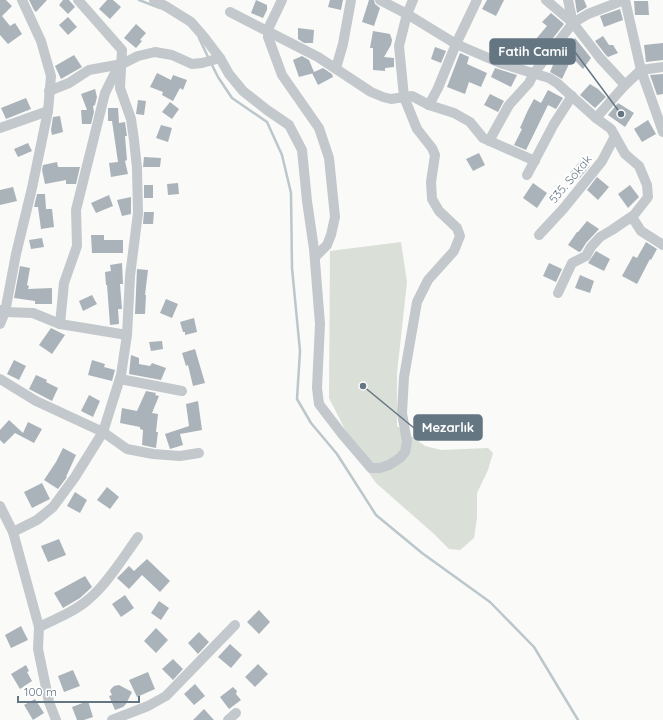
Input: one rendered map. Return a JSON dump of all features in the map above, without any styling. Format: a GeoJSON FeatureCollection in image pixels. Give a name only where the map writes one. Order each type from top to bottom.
{"type":"FeatureCollection","features":[{"type":"Feature","properties":{"kind":"street"},"geometry":{"type":"LineString","coordinates":[[0,324],[48,111],[51,76],[41,41],[22,0]]}},
{"type":"Feature","properties":{"kind":"street"},"geometry":{"type":"LineString","coordinates":[[13,532],[38,520],[53,507],[75,477],[102,432],[120,379],[127,335],[130,276],[138,213],[137,168],[134,140],[130,119],[120,88],[122,50],[78,0]]}},
{"type":"Feature","properties":{"kind":"street"},"geometry":{"type":"LineString","coordinates":[[154,0],[191,22],[204,37],[218,59],[243,91],[289,125],[302,150],[315,257],[320,324],[319,404],[371,468],[380,468],[400,458],[405,452],[407,442],[402,414],[404,377],[416,302],[428,280],[454,251],[460,236],[458,228],[439,211],[432,199],[435,155],[432,148],[417,129],[404,97],[399,46],[412,0]]}},
{"type":"Feature","properties":{"kind":"street"},"geometry":{"type":"LineString","coordinates":[[282,0],[269,28],[268,36],[282,75],[319,128],[330,158],[335,217],[327,245],[315,257]]}},
{"type":"Feature","properties":{"kind":"street"},"geometry":{"type":"LineString","coordinates":[[336,68],[343,44],[351,0]]}},
{"type":"Feature","properties":{"kind":"street"},"geometry":{"type":"LineString","coordinates":[[380,0],[407,14],[456,44],[500,63],[549,78],[596,118],[611,128],[625,154],[639,166],[647,185],[648,197],[632,217],[600,237],[591,247],[586,256],[572,262],[558,293]]}},
{"type":"Feature","properties":{"kind":"street"},"geometry":{"type":"LineString","coordinates":[[429,105],[477,0]]}},
{"type":"Feature","properties":{"kind":"street"},"geometry":{"type":"LineString","coordinates":[[546,0],[573,23],[600,58],[625,85]]}},
{"type":"Feature","properties":{"kind":"street"},"geometry":{"type":"LineString","coordinates":[[568,0],[573,23]]}},
{"type":"Feature","properties":{"kind":"street"},"geometry":{"type":"LineString","coordinates":[[490,141],[509,105],[529,83],[534,73],[573,23],[588,14],[624,0],[641,70],[663,132]]}},
{"type":"Feature","properties":{"kind":"street"},"geometry":{"type":"LineString","coordinates":[[230,12],[318,57],[371,92],[383,98],[391,99],[412,96],[429,105],[454,113],[470,122],[483,138],[535,161]]}},
{"type":"Feature","properties":{"kind":"street"},"geometry":{"type":"LineString","coordinates":[[49,91],[69,83],[88,70],[122,64],[138,56],[155,52],[172,55],[192,64],[202,64],[218,59]]}},
{"type":"Feature","properties":{"kind":"street"},"geometry":{"type":"LineString","coordinates":[[60,324],[64,283],[77,246],[76,210],[86,168],[105,93],[114,75],[122,64]]}},
{"type":"Feature","properties":{"kind":"street"},"geometry":{"type":"LineString","coordinates":[[596,118],[625,85],[641,70],[663,67]]}},
{"type":"Feature","properties":{"kind":"street"},"geometry":{"type":"LineString","coordinates":[[527,175],[554,124],[572,96]]}},
{"type":"Feature","properties":{"kind":"street"},"geometry":{"type":"LineString","coordinates":[[0,128],[48,111]]}},
{"type":"Feature","properties":{"kind":"street","name":"535. Sokak"},"geometry":{"type":"LineString","coordinates":[[539,235],[564,208],[602,161],[615,136]]}},
{"type":"Feature","properties":{"kind":"street"},"geometry":{"type":"LineString","coordinates":[[632,217],[641,231],[663,245]]}},
{"type":"Feature","properties":{"kind":"street"},"geometry":{"type":"LineString","coordinates":[[2,311],[33,313],[60,324],[127,335]]}},
{"type":"Feature","properties":{"kind":"street"},"geometry":{"type":"LineString","coordinates":[[0,379],[36,401],[102,432],[127,449],[153,454],[180,456],[199,454]]}},
{"type":"Feature","properties":{"kind":"street"},"geometry":{"type":"LineString","coordinates":[[120,379],[182,391]]}},
{"type":"Feature","properties":{"kind":"street"},"geometry":{"type":"LineString","coordinates":[[0,506],[13,532],[39,627],[38,649],[48,702],[56,720]]}},
{"type":"Feature","properties":{"kind":"street"},"geometry":{"type":"LineString","coordinates":[[39,627],[61,617],[90,598],[103,584],[138,537]]}},
{"type":"Feature","properties":{"kind":"street"},"geometry":{"type":"LineString","coordinates":[[112,720],[148,706],[166,696],[235,625]]}},
{"type":"Feature","properties":{"kind":"shaded area"},"geometry":{"type":"Polygon","coordinates":[[[401,242],[407,282],[397,373],[397,426],[425,446],[441,450],[488,448],[493,453],[488,470],[477,493],[477,518],[474,538],[460,550],[449,549],[376,483],[362,463],[329,398],[330,251],[401,242]]]}},
{"type":"Feature","properties":{"kind":"building"},"geometry":{"type":"Polygon","coordinates":[[[0,0],[6,0],[12,6],[2,16],[10,26],[15,23],[22,34],[8,44],[0,35],[0,0]]]}},
{"type":"Feature","properties":{"kind":"building"},"geometry":{"type":"Polygon","coordinates":[[[29,0],[47,0],[36,12],[29,0]]]}},
{"type":"Feature","properties":{"kind":"building"},"geometry":{"type":"Polygon","coordinates":[[[63,0],[69,0],[75,7],[68,14],[59,5],[63,0]]]}},
{"type":"Feature","properties":{"kind":"building"},"geometry":{"type":"Polygon","coordinates":[[[107,0],[113,0],[121,7],[110,19],[99,9],[107,0]]]}},
{"type":"Feature","properties":{"kind":"building"},"geometry":{"type":"Polygon","coordinates":[[[256,0],[267,5],[267,10],[263,18],[251,13],[256,0]]]}},
{"type":"Feature","properties":{"kind":"building"},"geometry":{"type":"Polygon","coordinates":[[[330,0],[343,0],[341,10],[328,7],[330,0]]]}},
{"type":"Feature","properties":{"kind":"building"},"geometry":{"type":"Polygon","coordinates":[[[369,0],[374,0],[375,4],[380,8],[374,26],[362,22],[369,0]]]}},
{"type":"Feature","properties":{"kind":"building"},"geometry":{"type":"Polygon","coordinates":[[[487,0],[504,0],[496,16],[482,9],[487,0]]]}},
{"type":"Feature","properties":{"kind":"building"},"geometry":{"type":"Polygon","coordinates":[[[575,0],[584,0],[587,7],[577,13],[575,0]]]}},
{"type":"Feature","properties":{"kind":"building"},"geometry":{"type":"Polygon","coordinates":[[[634,1],[648,1],[649,15],[635,15],[634,1]]]}},
{"type":"Feature","properties":{"kind":"building"},"geometry":{"type":"Polygon","coordinates":[[[620,9],[623,20],[604,27],[600,16],[620,9]]]}},
{"type":"Feature","properties":{"kind":"building"},"geometry":{"type":"Polygon","coordinates":[[[551,13],[564,24],[536,60],[525,52],[547,26],[542,22],[551,13]]]}},
{"type":"Feature","properties":{"kind":"building"},"geometry":{"type":"Polygon","coordinates":[[[68,17],[77,27],[68,35],[59,25],[68,17]]]}},
{"type":"Feature","properties":{"kind":"building"},"geometry":{"type":"Polygon","coordinates":[[[136,24],[146,33],[136,48],[124,38],[136,24]]]}},
{"type":"Feature","properties":{"kind":"building"},"geometry":{"type":"Polygon","coordinates":[[[298,28],[314,30],[313,43],[304,43],[298,39],[298,28]]]}},
{"type":"Feature","properties":{"kind":"building"},"geometry":{"type":"Polygon","coordinates":[[[373,31],[390,34],[392,40],[391,45],[384,57],[394,58],[394,67],[385,68],[385,71],[373,70],[373,48],[370,48],[373,31]]]}},
{"type":"Feature","properties":{"kind":"building"},"geometry":{"type":"Polygon","coordinates":[[[603,36],[609,45],[613,45],[618,53],[608,57],[605,54],[595,41],[603,36]]]}},
{"type":"Feature","properties":{"kind":"building"},"geometry":{"type":"Polygon","coordinates":[[[575,38],[591,58],[583,69],[564,49],[575,38]]]}},
{"type":"Feature","properties":{"kind":"building"},"geometry":{"type":"Polygon","coordinates":[[[663,43],[663,60],[646,62],[644,45],[663,43]]]}},
{"type":"Feature","properties":{"kind":"building"},"geometry":{"type":"Polygon","coordinates":[[[435,47],[446,51],[441,63],[431,59],[435,47]]]}},
{"type":"Feature","properties":{"kind":"building"},"geometry":{"type":"Polygon","coordinates":[[[460,53],[469,57],[467,64],[487,73],[481,87],[469,82],[465,94],[447,87],[460,53]]]}},
{"type":"Feature","properties":{"kind":"building"},"geometry":{"type":"Polygon","coordinates":[[[74,55],[82,67],[61,79],[55,66],[74,55]]]}},
{"type":"Feature","properties":{"kind":"building"},"geometry":{"type":"Polygon","coordinates":[[[302,56],[309,60],[314,72],[323,68],[332,74],[333,77],[318,85],[312,73],[299,77],[293,60],[302,56]]]}},
{"type":"Feature","properties":{"kind":"building"},"geometry":{"type":"Polygon","coordinates":[[[556,58],[569,64],[562,79],[550,72],[556,58]]]}},
{"type":"Feature","properties":{"kind":"building"},"geometry":{"type":"Polygon","coordinates":[[[495,68],[517,75],[511,87],[491,77],[495,68]]]}},
{"type":"Feature","properties":{"kind":"building"},"geometry":{"type":"Polygon","coordinates":[[[157,73],[171,80],[173,75],[187,80],[183,90],[180,88],[173,101],[162,95],[163,92],[150,87],[157,73]]]}},
{"type":"Feature","properties":{"kind":"building"},"geometry":{"type":"Polygon","coordinates":[[[663,74],[663,94],[657,95],[650,75],[663,74]]]}},
{"type":"Feature","properties":{"kind":"building"},"geometry":{"type":"Polygon","coordinates":[[[590,84],[606,97],[595,108],[580,95],[590,84]]]}},
{"type":"Feature","properties":{"kind":"building"},"geometry":{"type":"Polygon","coordinates":[[[95,89],[97,97],[95,105],[93,106],[94,112],[91,124],[82,124],[81,110],[87,110],[81,94],[95,89]]]}},
{"type":"Feature","properties":{"kind":"building"},"geometry":{"type":"Polygon","coordinates":[[[548,90],[563,98],[556,109],[548,105],[526,150],[514,145],[522,129],[520,128],[534,99],[541,103],[548,90]]]}},
{"type":"Feature","properties":{"kind":"building"},"geometry":{"type":"Polygon","coordinates":[[[490,94],[504,101],[498,112],[484,105],[490,94]]]}},
{"type":"Feature","properties":{"kind":"building"},"geometry":{"type":"Polygon","coordinates":[[[26,98],[31,109],[6,119],[1,108],[26,98]]]}},
{"type":"Feature","properties":{"kind":"building"},"geometry":{"type":"Polygon","coordinates":[[[138,100],[146,101],[144,115],[136,114],[138,100]]]}},
{"type":"Feature","properties":{"kind":"building"},"geometry":{"type":"Polygon","coordinates":[[[170,102],[179,109],[172,119],[162,112],[170,102]]]}},
{"type":"Feature","properties":{"kind":"building"},"geometry":{"type":"Polygon","coordinates":[[[618,103],[634,113],[625,127],[608,115],[618,103]]]}},
{"type":"Feature","properties":{"kind":"building"},"geometry":{"type":"Polygon","coordinates":[[[108,108],[118,108],[119,123],[125,122],[127,136],[125,136],[127,160],[125,161],[128,174],[111,177],[109,163],[118,162],[112,121],[108,121],[108,108]]]}},
{"type":"Feature","properties":{"kind":"building"},"geometry":{"type":"Polygon","coordinates":[[[60,116],[63,132],[52,135],[51,130],[53,117],[60,116]]]}},
{"type":"Feature","properties":{"kind":"building"},"geometry":{"type":"Polygon","coordinates":[[[648,120],[656,134],[642,142],[634,129],[648,120]]]}},
{"type":"Feature","properties":{"kind":"building"},"geometry":{"type":"Polygon","coordinates":[[[161,125],[172,128],[168,142],[156,138],[161,125]]]}},
{"type":"Feature","properties":{"kind":"building"},"geometry":{"type":"Polygon","coordinates":[[[28,143],[32,151],[18,157],[14,149],[28,143]]]}},
{"type":"Feature","properties":{"kind":"building"},"geometry":{"type":"Polygon","coordinates":[[[479,153],[485,165],[473,171],[466,159],[479,153]]]}},
{"type":"Feature","properties":{"kind":"building"},"geometry":{"type":"Polygon","coordinates":[[[144,157],[161,158],[160,167],[143,167],[144,157]]]}},
{"type":"Feature","properties":{"kind":"building"},"geometry":{"type":"Polygon","coordinates":[[[582,159],[590,166],[578,180],[570,173],[582,159]]]}},
{"type":"Feature","properties":{"kind":"building"},"geometry":{"type":"Polygon","coordinates":[[[57,162],[58,167],[80,167],[76,184],[66,184],[66,180],[45,184],[42,170],[43,165],[57,162]]]}},
{"type":"Feature","properties":{"kind":"building"},"geometry":{"type":"Polygon","coordinates":[[[597,177],[609,187],[598,200],[587,190],[597,177]]]}},
{"type":"Feature","properties":{"kind":"building"},"geometry":{"type":"Polygon","coordinates":[[[178,183],[179,194],[168,195],[167,184],[178,183]]]}},
{"type":"Feature","properties":{"kind":"building"},"geometry":{"type":"Polygon","coordinates":[[[533,183],[547,193],[537,208],[523,198],[533,183]]]}},
{"type":"Feature","properties":{"kind":"building"},"geometry":{"type":"Polygon","coordinates":[[[144,185],[153,185],[153,198],[144,198],[144,185]]]}},
{"type":"Feature","properties":{"kind":"building"},"geometry":{"type":"Polygon","coordinates":[[[630,185],[639,197],[628,208],[618,194],[630,185]]]}},
{"type":"Feature","properties":{"kind":"building"},"geometry":{"type":"Polygon","coordinates":[[[13,187],[17,201],[0,205],[0,190],[13,187]]]}},
{"type":"Feature","properties":{"kind":"building"},"geometry":{"type":"Polygon","coordinates":[[[37,194],[45,194],[46,209],[52,209],[54,227],[41,229],[38,207],[34,207],[37,194]]]}},
{"type":"Feature","properties":{"kind":"building"},"geometry":{"type":"Polygon","coordinates":[[[109,195],[113,206],[96,213],[91,203],[109,195]]]}},
{"type":"Feature","properties":{"kind":"building"},"geometry":{"type":"Polygon","coordinates":[[[131,197],[131,214],[122,216],[117,200],[131,197]]]}},
{"type":"Feature","properties":{"kind":"building"},"geometry":{"type":"Polygon","coordinates":[[[144,212],[154,212],[153,224],[143,224],[144,212]]]}},
{"type":"Feature","properties":{"kind":"building"},"geometry":{"type":"Polygon","coordinates":[[[587,221],[599,229],[579,252],[568,245],[587,221]]]}},
{"type":"Feature","properties":{"kind":"building"},"geometry":{"type":"Polygon","coordinates":[[[91,235],[104,235],[104,240],[123,240],[123,253],[92,253],[91,235]]]}},
{"type":"Feature","properties":{"kind":"building"},"geometry":{"type":"Polygon","coordinates":[[[42,238],[44,247],[31,249],[29,240],[42,238]]]}},
{"type":"Feature","properties":{"kind":"building"},"geometry":{"type":"Polygon","coordinates":[[[646,242],[657,249],[637,284],[622,276],[633,256],[637,258],[646,242]]]}},
{"type":"Feature","properties":{"kind":"building"},"geometry":{"type":"Polygon","coordinates":[[[596,251],[610,259],[604,271],[588,263],[596,251]]]}},
{"type":"Feature","properties":{"kind":"building"},"geometry":{"type":"Polygon","coordinates":[[[122,263],[123,284],[120,284],[122,309],[118,309],[119,324],[110,325],[105,272],[111,271],[110,265],[122,263]]]}},
{"type":"Feature","properties":{"kind":"building"},"geometry":{"type":"Polygon","coordinates":[[[549,263],[562,269],[556,282],[543,276],[549,263]]]}},
{"type":"Feature","properties":{"kind":"building"},"geometry":{"type":"Polygon","coordinates":[[[20,266],[30,268],[27,285],[29,286],[28,289],[52,288],[52,304],[35,304],[35,301],[14,298],[20,266]]]}},
{"type":"Feature","properties":{"kind":"building"},"geometry":{"type":"Polygon","coordinates":[[[137,269],[148,270],[145,295],[145,314],[135,314],[137,269]]]}},
{"type":"Feature","properties":{"kind":"building"},"geometry":{"type":"Polygon","coordinates":[[[580,275],[594,281],[590,293],[575,288],[580,275]]]}},
{"type":"Feature","properties":{"kind":"building"},"geometry":{"type":"Polygon","coordinates":[[[92,295],[97,304],[83,311],[79,301],[92,295]]]}},
{"type":"Feature","properties":{"kind":"building"},"geometry":{"type":"Polygon","coordinates":[[[166,299],[178,304],[172,318],[160,313],[166,299]]]}},
{"type":"Feature","properties":{"kind":"building"},"geometry":{"type":"Polygon","coordinates":[[[194,318],[197,332],[185,335],[180,322],[194,318]]]}},
{"type":"Feature","properties":{"kind":"building"},"geometry":{"type":"Polygon","coordinates":[[[51,328],[65,335],[52,354],[39,345],[51,328]]]}},
{"type":"Feature","properties":{"kind":"building"},"geometry":{"type":"Polygon","coordinates":[[[162,341],[163,349],[151,351],[149,342],[162,341]]]}},
{"type":"Feature","properties":{"kind":"building"},"geometry":{"type":"Polygon","coordinates":[[[195,349],[205,383],[193,386],[188,365],[186,366],[182,353],[195,349]]]}},
{"type":"Feature","properties":{"kind":"building"},"geometry":{"type":"Polygon","coordinates":[[[131,355],[139,358],[139,364],[150,366],[152,363],[166,368],[161,380],[129,374],[131,355]]]}},
{"type":"Feature","properties":{"kind":"building"},"geometry":{"type":"Polygon","coordinates":[[[14,360],[26,366],[19,380],[7,374],[14,360]]]}},
{"type":"Feature","properties":{"kind":"building"},"geometry":{"type":"Polygon","coordinates":[[[92,360],[105,364],[104,367],[115,370],[112,381],[88,375],[92,360]]]}},
{"type":"Feature","properties":{"kind":"building"},"geometry":{"type":"Polygon","coordinates":[[[36,375],[47,380],[46,382],[58,388],[52,401],[29,389],[36,375]]]}},
{"type":"Feature","properties":{"kind":"building"},"geometry":{"type":"Polygon","coordinates":[[[146,391],[156,393],[155,395],[159,396],[152,413],[158,414],[156,448],[142,445],[143,430],[140,429],[140,427],[120,423],[122,408],[137,411],[146,391]]]}},
{"type":"Feature","properties":{"kind":"building"},"geometry":{"type":"Polygon","coordinates":[[[89,395],[100,401],[93,417],[81,411],[89,395]]]}},
{"type":"Feature","properties":{"kind":"building"},"geometry":{"type":"Polygon","coordinates":[[[198,401],[202,430],[180,434],[183,445],[170,449],[165,434],[189,426],[186,404],[198,401]]]}},
{"type":"Feature","properties":{"kind":"building"},"geometry":{"type":"Polygon","coordinates":[[[9,420],[23,433],[28,422],[42,429],[34,443],[15,433],[4,444],[0,440],[0,430],[9,420]]]}},
{"type":"Feature","properties":{"kind":"building"},"geometry":{"type":"Polygon","coordinates":[[[63,448],[76,455],[67,477],[58,489],[44,480],[63,448]]]}},
{"type":"Feature","properties":{"kind":"building"},"geometry":{"type":"Polygon","coordinates":[[[42,483],[50,499],[32,508],[24,492],[42,483]]]}},
{"type":"Feature","properties":{"kind":"building"},"geometry":{"type":"Polygon","coordinates":[[[107,487],[119,497],[110,509],[97,500],[107,487]]]}},
{"type":"Feature","properties":{"kind":"building"},"geometry":{"type":"Polygon","coordinates":[[[75,492],[87,500],[80,513],[67,506],[75,492]]]}},
{"type":"Feature","properties":{"kind":"building"},"geometry":{"type":"Polygon","coordinates":[[[59,539],[66,555],[48,562],[41,546],[59,539]]]}},
{"type":"Feature","properties":{"kind":"building"},"geometry":{"type":"Polygon","coordinates":[[[147,559],[170,581],[160,592],[142,575],[129,589],[117,578],[129,566],[134,571],[147,559]]]}},
{"type":"Feature","properties":{"kind":"building"},"geometry":{"type":"Polygon","coordinates":[[[85,576],[92,587],[80,598],[63,608],[54,593],[85,576]]]}},
{"type":"Feature","properties":{"kind":"building"},"geometry":{"type":"Polygon","coordinates":[[[125,595],[134,608],[121,617],[112,604],[125,595]]]}},
{"type":"Feature","properties":{"kind":"building"},"geometry":{"type":"Polygon","coordinates":[[[159,601],[169,608],[161,620],[151,613],[159,601]]]}},
{"type":"Feature","properties":{"kind":"building"},"geometry":{"type":"Polygon","coordinates":[[[259,610],[270,622],[259,634],[247,622],[259,610]]]}},
{"type":"Feature","properties":{"kind":"building"},"geometry":{"type":"Polygon","coordinates":[[[21,626],[28,640],[11,648],[5,635],[21,626]]]}},
{"type":"Feature","properties":{"kind":"building"},"geometry":{"type":"Polygon","coordinates":[[[156,628],[168,640],[156,653],[144,641],[156,628]]]}},
{"type":"Feature","properties":{"kind":"building"},"geometry":{"type":"Polygon","coordinates":[[[199,632],[209,642],[198,654],[188,643],[199,632]]]}},
{"type":"Feature","properties":{"kind":"building"},"geometry":{"type":"Polygon","coordinates":[[[230,644],[242,655],[231,668],[218,657],[230,644]]]}},
{"type":"Feature","properties":{"kind":"building"},"geometry":{"type":"Polygon","coordinates":[[[173,659],[183,669],[173,680],[162,669],[173,659]]]}},
{"type":"Feature","properties":{"kind":"building"},"geometry":{"type":"Polygon","coordinates":[[[258,664],[268,674],[255,687],[245,677],[258,664]]]}},
{"type":"Feature","properties":{"kind":"building"},"geometry":{"type":"Polygon","coordinates":[[[26,665],[29,671],[27,672],[32,681],[20,689],[11,674],[26,665]]]}},
{"type":"Feature","properties":{"kind":"building"},"geometry":{"type":"Polygon","coordinates":[[[73,670],[80,686],[64,692],[58,676],[73,670]]]}},
{"type":"Feature","properties":{"kind":"building"},"geometry":{"type":"Polygon","coordinates":[[[148,672],[155,689],[137,697],[129,680],[148,672]]]}},
{"type":"Feature","properties":{"kind":"building"},"geometry":{"type":"Polygon","coordinates":[[[195,684],[205,696],[194,705],[184,694],[195,684]]]}},
{"type":"Feature","properties":{"kind":"building"},"geometry":{"type":"Polygon","coordinates":[[[119,685],[132,692],[126,704],[115,710],[109,696],[112,695],[110,691],[111,689],[114,686],[119,685]]]}},
{"type":"Feature","properties":{"kind":"building"},"geometry":{"type":"Polygon","coordinates":[[[233,687],[237,691],[236,694],[241,700],[229,709],[220,697],[233,687]]]}},
{"type":"Feature","properties":{"kind":"building"},"geometry":{"type":"Polygon","coordinates":[[[35,699],[44,713],[33,720],[24,705],[35,699]]]}},
{"type":"Feature","properties":{"kind":"building"},"geometry":{"type":"Polygon","coordinates":[[[88,701],[93,717],[84,720],[77,720],[72,707],[88,701]]]}},
{"type":"Feature","properties":{"kind":"building"},"geometry":{"type":"Polygon","coordinates":[[[204,709],[214,720],[193,720],[204,709]]]}},
{"type":"Feature","properties":{"kind":"waterway"},"geometry":{"type":"LineString","coordinates":[[139,0],[160,8]]}},
{"type":"Feature","properties":{"kind":"waterway"},"geometry":{"type":"LineString","coordinates":[[199,38],[209,59]]}},
{"type":"Feature","properties":{"kind":"waterway"},"geometry":{"type":"LineString","coordinates":[[211,63],[218,77],[232,98],[267,122],[282,155],[291,193],[292,268],[300,351],[297,399],[311,423],[337,454],[376,515],[422,553],[490,602],[534,647],[578,720]]}},
{"type":"Feature","properties":{"kind":"place","name":"Fatih Camii"},"geometry":{"type":"Point","coordinates":[621,114]}},
{"type":"Feature","properties":{"kind":"place","name":"Mezarlık"},"geometry":{"type":"Point","coordinates":[363,386]}}]}
